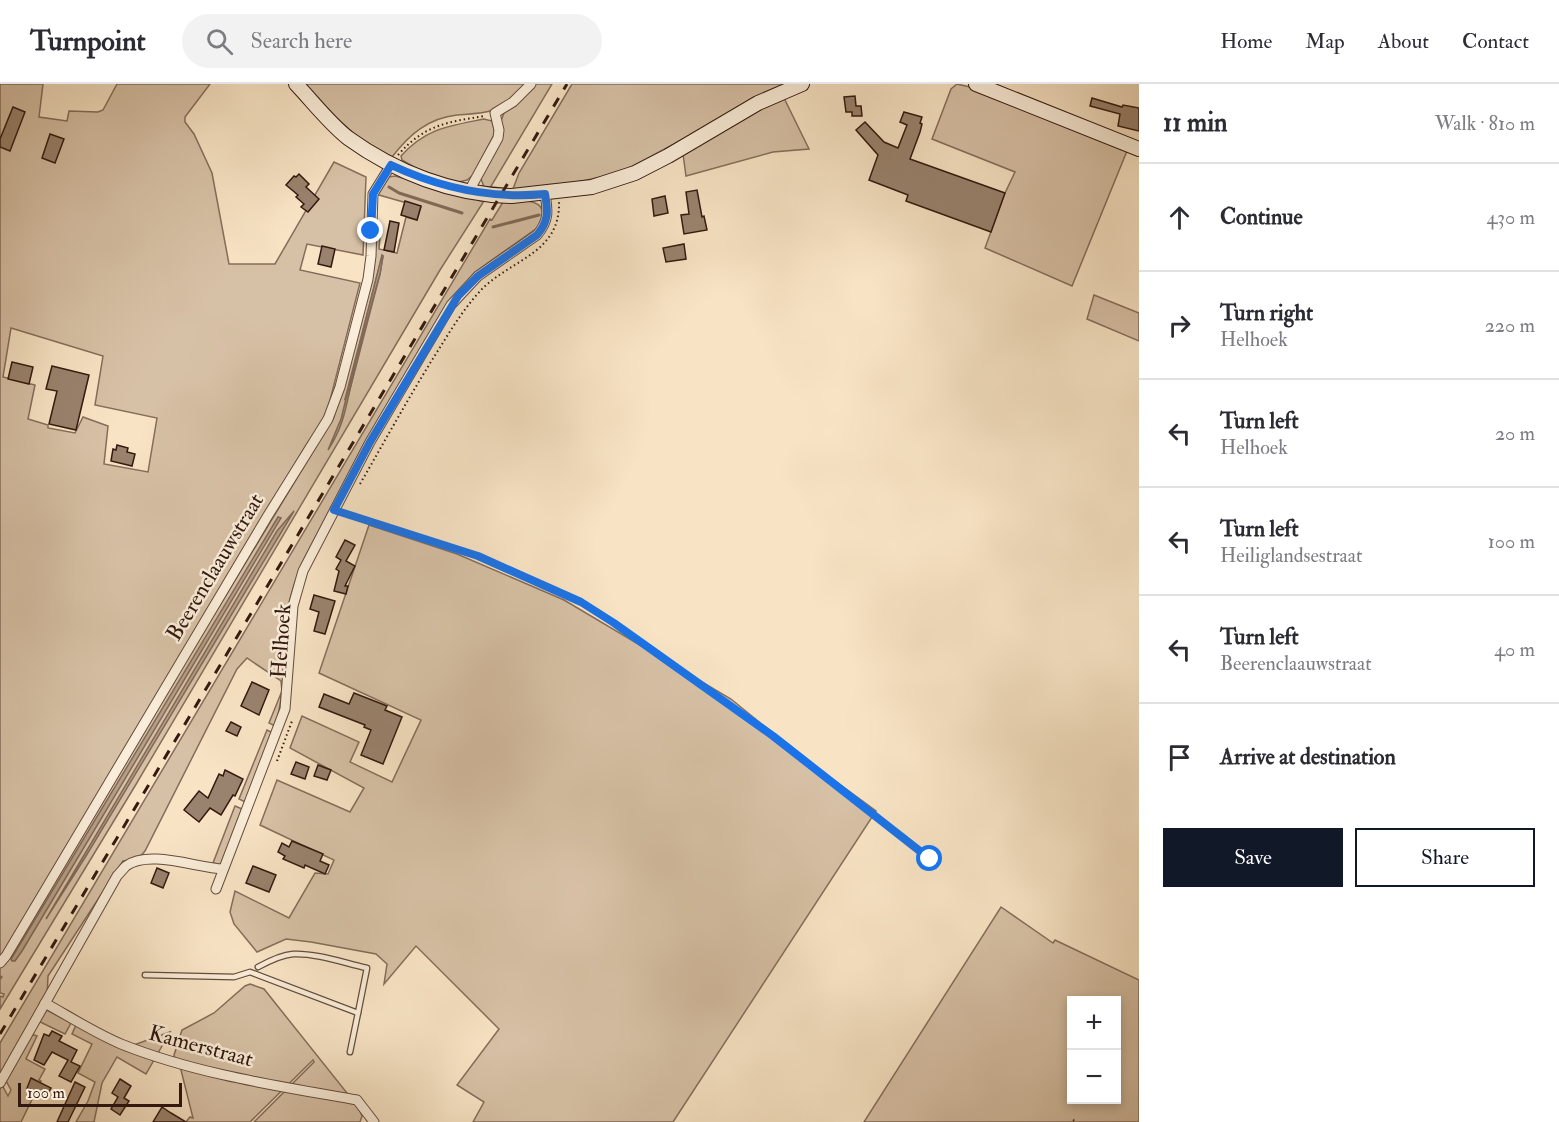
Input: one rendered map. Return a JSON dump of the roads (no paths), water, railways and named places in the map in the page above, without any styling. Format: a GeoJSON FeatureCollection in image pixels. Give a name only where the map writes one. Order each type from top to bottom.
{"type":"FeatureCollection","features":[{"type":"Feature","properties":{"kind":"street"},"geometry":{"type":"LineString","coordinates":[[297,84],[347,137],[391,165],[426,180],[500,196],[552,193],[592,187],[635,173],[758,103],[802,84]]}},
{"type":"Feature","properties":{"kind":"street"},"geometry":{"type":"LineString","coordinates":[[469,190],[498,138],[499,130],[495,113],[513,102],[531,84]]}},
{"type":"Feature","properties":{"kind":"street"},"geometry":{"type":"LineString","coordinates":[[976,84],[1139,149]]}},
{"type":"Feature","properties":{"kind":"street","name":"Beerenclaauwstraat"},"geometry":{"type":"LineString","coordinates":[[0,963],[328,419],[340,387],[368,279],[373,194],[391,165]]}},
{"type":"Feature","properties":{"kind":"street","name":"Helhoek"},"geometry":{"type":"LineString","coordinates":[[216,889],[285,709],[291,622],[295,596],[303,571],[339,512],[370,442],[458,296],[478,276],[543,229],[552,193]]}},
{"type":"Feature","properties":{"kind":"street"},"geometry":{"type":"LineString","coordinates":[[0,1083],[117,876],[128,865],[145,860],[170,859],[223,869]]}},
{"type":"Feature","properties":{"kind":"street","name":"Kamerstraat"},"geometry":{"type":"LineString","coordinates":[[45,1003],[120,1044],[170,1061],[357,1100],[370,1120]]}},
{"type":"Feature","properties":{"kind":"lane"},"geometry":{"type":"LineString","coordinates":[[258,967],[282,956],[294,954],[368,968],[350,1052]]}},
{"type":"Feature","properties":{"kind":"lane"},"geometry":{"type":"LineString","coordinates":[[145,975],[234,977],[250,972],[358,1013]]}},
{"type":"Feature","properties":{"kind":"waterway"},"geometry":{"type":"LineString","coordinates":[[389,187],[399,193],[462,213]]}},
{"type":"Feature","properties":{"kind":"waterway"},"geometry":{"type":"LineString","coordinates":[[493,227],[539,215]]}},
{"type":"Feature","properties":{"kind":"railway"},"geometry":{"type":"LineString","coordinates":[[0,1034],[567,84]]}}]}
